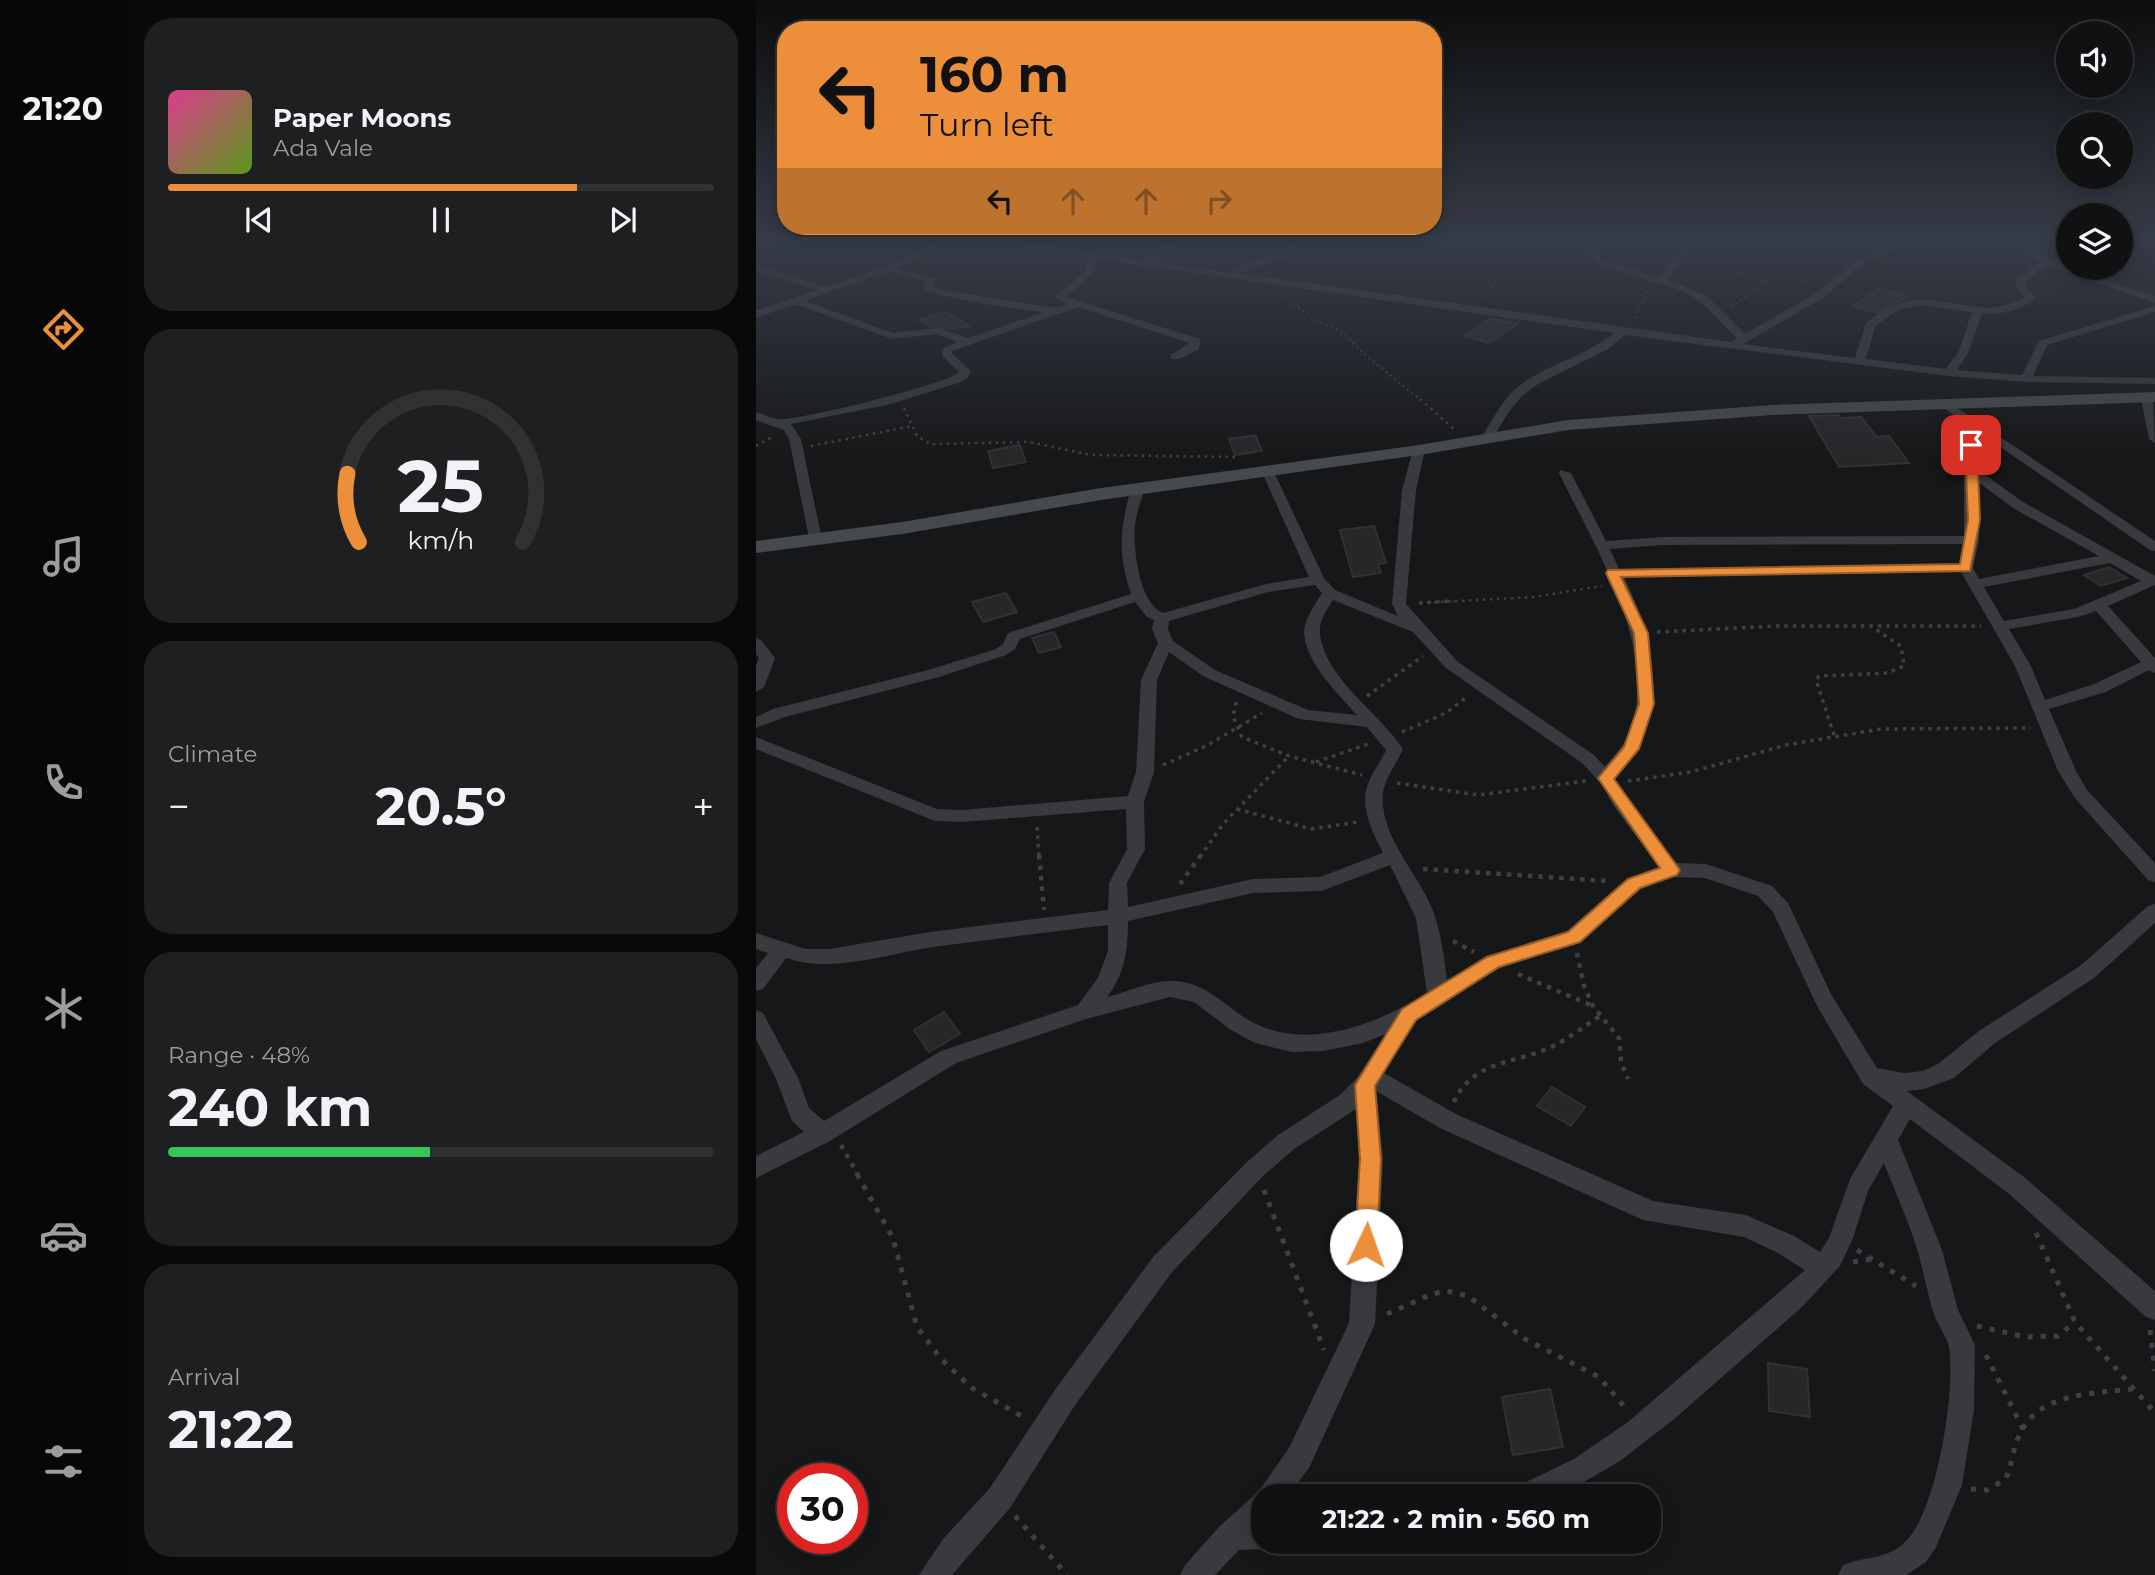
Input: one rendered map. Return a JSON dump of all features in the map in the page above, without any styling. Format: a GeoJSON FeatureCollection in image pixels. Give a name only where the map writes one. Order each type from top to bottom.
{"type":"FeatureCollection","features":[{"type":"Feature","properties":{"kind":"street"},"geometry":{"type":"LineString","coordinates":[[827,312],[892,336],[939,331],[968,342]]}},
{"type":"Feature","properties":{"kind":"street"},"geometry":{"type":"LineString","coordinates":[[779,423],[901,398],[963,377],[965,371],[945,352],[1054,312]]}},
{"type":"Feature","properties":{"kind":"street"},"geometry":{"type":"LineString","coordinates":[[1099,312],[1196,341],[1195,347],[1175,357]]}},
{"type":"Feature","properties":{"kind":"street"},"geometry":{"type":"LineString","coordinates":[[1488,312],[1949,373],[2026,379],[2155,381]]}},
{"type":"Feature","properties":{"kind":"street"},"geometry":{"type":"LineString","coordinates":[[1733,345],[1787,312]]}},
{"type":"Feature","properties":{"kind":"street"},"geometry":{"type":"LineString","coordinates":[[1860,361],[1870,325],[1887,312]]}},
{"type":"Feature","properties":{"kind":"street"},"geometry":{"type":"LineString","coordinates":[[1949,373],[1964,351],[1977,312]]}},
{"type":"Feature","properties":{"kind":"street"},"geometry":{"type":"LineString","coordinates":[[2026,379],[2043,343],[2143,312]]}},
{"type":"Feature","properties":{"kind":"street"},"geometry":{"type":"LineString","coordinates":[[1720,313],[1743,338]]}},
{"type":"Feature","properties":{"kind":"street"},"geometry":{"type":"LineString","coordinates":[[1489,437],[1516,393],[1535,379],[1592,356],[1625,332]]}},
{"type":"Feature","properties":{"kind":"street"},"geometry":{"type":"LineString","coordinates":[[756,555],[765,545],[902,528],[1138,488],[1637,417],[1944,403],[2151,398],[2155,439]]}},
{"type":"Feature","properties":{"kind":"street"},"geometry":{"type":"LineString","coordinates":[[1944,403],[2155,547]]}},
{"type":"Feature","properties":{"kind":"street"},"geometry":{"type":"LineString","coordinates":[[756,416],[789,428],[814,540]]}},
{"type":"Feature","properties":{"kind":"street"},"geometry":{"type":"LineString","coordinates":[[1975,426],[1970,470],[1974,505],[1972,540],[1966,568],[2001,626],[2042,706],[2067,771],[2081,794],[2155,876]]}},
{"type":"Feature","properties":{"kind":"street"},"geometry":{"type":"LineString","coordinates":[[1419,450],[1409,490],[1399,604],[1415,628],[1451,665],[1588,759],[1608,781],[1619,802],[1671,870]]}},
{"type":"Feature","properties":{"kind":"street"},"geometry":{"type":"LineString","coordinates":[[1267,470],[1324,587],[1312,633],[1319,655],[1355,703],[1395,748],[1377,780],[1373,796],[1378,819],[1421,905],[1429,929],[1438,998]]}},
{"type":"Feature","properties":{"kind":"street"},"geometry":{"type":"LineString","coordinates":[[1970,470],[2018,505],[2153,581]]}},
{"type":"Feature","properties":{"kind":"street"},"geometry":{"type":"LineString","coordinates":[[1565,473],[1641,633],[1647,704],[1631,749],[1608,781]]}},
{"type":"Feature","properties":{"kind":"street"},"geometry":{"type":"LineString","coordinates":[[1138,488],[1128,527],[1132,572],[1146,611],[1162,618],[1266,588],[1324,587],[1415,628]]}},
{"type":"Feature","properties":{"kind":"street"},"geometry":{"type":"LineString","coordinates":[[1599,546],[1663,541],[1972,540]]}},
{"type":"Feature","properties":{"kind":"street"},"geometry":{"type":"LineString","coordinates":[[1975,584],[2113,558]]}},
{"type":"Feature","properties":{"kind":"street"},"geometry":{"type":"LineString","coordinates":[[1616,578],[1966,568]]}},
{"type":"Feature","properties":{"kind":"street"},"geometry":{"type":"LineString","coordinates":[[2001,626],[2054,618],[2099,605],[2153,581]]}},
{"type":"Feature","properties":{"kind":"street"},"geometry":{"type":"LineString","coordinates":[[756,723],[779,713],[933,674],[1000,652],[1010,646],[1013,636],[1139,596]]}},
{"type":"Feature","properties":{"kind":"street"},"geometry":{"type":"LineString","coordinates":[[2042,706],[2100,688],[2152,666],[2099,605]]}},
{"type":"Feature","properties":{"kind":"street"},"geometry":{"type":"LineString","coordinates":[[1162,618],[1160,629],[1166,643],[1209,673],[1233,685],[1305,715],[1372,722]]}},
{"type":"Feature","properties":{"kind":"street"},"geometry":{"type":"LineString","coordinates":[[756,643],[767,658],[756,687]]}},
{"type":"Feature","properties":{"kind":"street"},"geometry":{"type":"LineString","coordinates":[[1085,1011],[1103,988],[1118,951],[1118,883],[1136,849],[1135,802],[1145,772],[1149,680],[1166,643]]}},
{"type":"Feature","properties":{"kind":"street"},"geometry":{"type":"LineString","coordinates":[[756,743],[935,815],[962,816],[1037,807],[1135,802]]}},
{"type":"Feature","properties":{"kind":"street"},"geometry":{"type":"LineString","coordinates":[[756,941],[805,957],[829,957],[930,940],[1118,916],[1253,886],[1321,884],[1397,861]]}},
{"type":"Feature","properties":{"kind":"street"},"geometry":{"type":"LineString","coordinates":[[756,1168],[828,1130],[949,1057],[1085,1011],[1170,989],[1186,990],[1200,995],[1238,1024],[1264,1037],[1292,1043],[1324,1042],[1363,1034],[1409,1015],[1493,962],[1574,937],[1634,884],[1671,870],[1706,871],[1736,879],[1773,898],[1789,922],[1824,1000],[1871,1077],[2017,1185],[2151,1304]]}},
{"type":"Feature","properties":{"kind":"street"},"geometry":{"type":"LineString","coordinates":[[1871,1077],[1904,1082],[1924,1080],[1946,1071],[1987,1037],[2087,972],[2155,911]]}},
{"type":"Feature","properties":{"kind":"street"},"geometry":{"type":"LineString","coordinates":[[756,984],[780,951]]}},
{"type":"Feature","properties":{"kind":"street"},"geometry":{"type":"LineString","coordinates":[[933,1575],[1000,1498],[1115,1326],[1163,1264],[1255,1169],[1286,1142],[1348,1102],[1368,1080],[1409,1015]]}},
{"type":"Feature","properties":{"kind":"street"},"geometry":{"type":"LineString","coordinates":[[756,1019],[787,1078],[800,1114],[828,1130]]}},
{"type":"Feature","properties":{"kind":"street"},"geometry":{"type":"LineString","coordinates":[[1368,1080],[1448,1121],[1651,1212],[1746,1226],[1823,1268]]}},
{"type":"Feature","properties":{"kind":"street"},"geometry":{"type":"LineString","coordinates":[[1280,1484],[1299,1458],[1334,1377],[1362,1324],[1371,1159],[1368,1080]]}},
{"type":"Feature","properties":{"kind":"street"},"geometry":{"type":"LineString","coordinates":[[1554,1484],[1643,1427],[1687,1394],[1823,1268],[1840,1240],[1858,1188],[1906,1104]]}},
{"type":"Feature","properties":{"kind":"street"},"geometry":{"type":"LineString","coordinates":[[1853,1575],[1886,1573],[1916,1552],[1926,1537],[1948,1485],[1964,1371],[1962,1345],[1945,1309],[1930,1250],[1887,1141]]}},
{"type":"Feature","properties":{"kind":"street"},"geometry":{"type":"LineString","coordinates":[[1195,1575],[1251,1516]]}},
{"type":"Feature","properties":{"kind":"street"},"geometry":{"type":"LineString","coordinates":[[1230,1536],[1251,1535]]}},
{"type":"Feature","properties":{"kind":"path"},"geometry":{"type":"LineString","coordinates":[[1305,312],[1344,333],[1364,354],[1449,422],[1463,442]]}},
{"type":"Feature","properties":{"kind":"path"},"geometry":{"type":"LineString","coordinates":[[1625,332],[1638,312]]}},
{"type":"Feature","properties":{"kind":"path"},"geometry":{"type":"LineString","coordinates":[[901,398],[919,439],[937,444],[1029,442],[1091,455],[1188,454],[1246,459]]}},
{"type":"Feature","properties":{"kind":"path"},"geometry":{"type":"LineString","coordinates":[[795,449],[912,426]]}},
{"type":"Feature","properties":{"kind":"path"},"geometry":{"type":"LineString","coordinates":[[1399,604],[1532,597],[1616,578]]}},
{"type":"Feature","properties":{"kind":"path"},"geometry":{"type":"LineString","coordinates":[[1834,736],[1816,680],[1819,676],[1888,673],[1904,666],[1907,656],[1904,648],[1870,626]]}},
{"type":"Feature","properties":{"kind":"path"},"geometry":{"type":"LineString","coordinates":[[1641,633],[1766,627],[2001,626]]}},
{"type":"Feature","properties":{"kind":"path"},"geometry":{"type":"LineString","coordinates":[[1355,703],[1383,687],[1409,665],[1437,648]]}},
{"type":"Feature","properties":{"kind":"path"},"geometry":{"type":"LineString","coordinates":[[1233,685],[1237,695],[1233,716],[1236,729],[1241,737],[1258,745],[1377,780],[1478,795],[1691,772],[1786,745],[1881,729],[2051,728]]}},
{"type":"Feature","properties":{"kind":"path"},"geometry":{"type":"LineString","coordinates":[[1314,763],[1388,738],[1446,713],[1482,685]]}},
{"type":"Feature","properties":{"kind":"path"},"geometry":{"type":"LineString","coordinates":[[1145,772],[1180,759],[1275,704]]}},
{"type":"Feature","properties":{"kind":"path"},"geometry":{"type":"LineString","coordinates":[[1167,904],[1198,857],[1237,808],[1289,756]]}},
{"type":"Feature","properties":{"kind":"path"},"geometry":{"type":"LineString","coordinates":[[1037,807],[1045,926]]}},
{"type":"Feature","properties":{"kind":"path"},"geometry":{"type":"LineString","coordinates":[[1237,808],[1311,829],[1378,819]]}},
{"type":"Feature","properties":{"kind":"path"},"geometry":{"type":"LineString","coordinates":[[1397,861],[1634,884]]}},
{"type":"Feature","properties":{"kind":"path"},"geometry":{"type":"LineString","coordinates":[[1429,929],[1493,962],[1593,1006]]}},
{"type":"Feature","properties":{"kind":"path"},"geometry":{"type":"LineString","coordinates":[[1574,937],[1584,986],[1593,1006],[1619,1038],[1621,1062],[1628,1079]]}},
{"type":"Feature","properties":{"kind":"path"},"geometry":{"type":"LineString","coordinates":[[1448,1121],[1458,1090],[1479,1070],[1552,1047],[1600,1016]]}},
{"type":"Feature","properties":{"kind":"path"},"geometry":{"type":"LineString","coordinates":[[828,1130],[893,1238],[909,1304],[917,1328],[928,1343],[941,1360],[972,1388],[1024,1418],[1049,1424]]}},
{"type":"Feature","properties":{"kind":"path"},"geometry":{"type":"LineString","coordinates":[[1255,1169],[1334,1377]]}},
{"type":"Feature","properties":{"kind":"path"},"geometry":{"type":"LineString","coordinates":[[2032,1223],[2075,1322],[2155,1413]]}},
{"type":"Feature","properties":{"kind":"path"},"geometry":{"type":"LineString","coordinates":[[1840,1240],[1945,1309],[1981,1328],[2025,1337],[2058,1336],[2075,1322]]}},
{"type":"Feature","properties":{"kind":"path"},"geometry":{"type":"LineString","coordinates":[[1362,1324],[1432,1294],[1447,1292],[1468,1296],[1525,1339],[1600,1377],[1643,1427]]}},
{"type":"Feature","properties":{"kind":"path"},"geometry":{"type":"LineString","coordinates":[[2151,1304],[2155,1371]]}},
{"type":"Feature","properties":{"kind":"path"},"geometry":{"type":"LineString","coordinates":[[1984,1353],[2023,1429]]}},
{"type":"Feature","properties":{"kind":"path"},"geometry":{"type":"LineString","coordinates":[[1948,1485],[1984,1491],[2000,1485],[2014,1464],[2023,1429],[2062,1398],[2132,1389]]}},
{"type":"Feature","properties":{"kind":"path"},"geometry":{"type":"LineString","coordinates":[[1000,1498],[1067,1575]]}},
{"type":"Feature","properties":{"kind":"building"},"geometry":{"type":"Polygon","coordinates":[[[947,312],[969,326],[951,329],[929,326],[919,320],[947,312]]]}},
{"type":"Feature","properties":{"kind":"building"},"geometry":{"type":"Polygon","coordinates":[[[1491,318],[1517,324],[1489,343],[1464,336],[1491,318]]]}},
{"type":"Feature","properties":{"kind":"building"},"geometry":{"type":"Polygon","coordinates":[[[1839,415],[1841,418],[1861,417],[1877,437],[1889,436],[1909,463],[1839,467],[1809,416],[1839,415]]]}},
{"type":"Feature","properties":{"kind":"building"},"geometry":{"type":"Polygon","coordinates":[[[1255,435],[1262,451],[1235,455],[1229,439],[1255,435]]]}},
{"type":"Feature","properties":{"kind":"building"},"geometry":{"type":"Polygon","coordinates":[[[1020,445],[1026,462],[993,468],[988,451],[1020,445]]]}},
{"type":"Feature","properties":{"kind":"building"},"geometry":{"type":"Polygon","coordinates":[[[1374,526],[1386,563],[1378,564],[1381,573],[1353,577],[1340,530],[1374,526]]]}},
{"type":"Feature","properties":{"kind":"building"},"geometry":{"type":"Polygon","coordinates":[[[2109,567],[2127,578],[2101,586],[2084,575],[2109,567]]]}},
{"type":"Feature","properties":{"kind":"building"},"geometry":{"type":"Polygon","coordinates":[[[1006,593],[1017,612],[983,622],[972,602],[1006,593]]]}},
{"type":"Feature","properties":{"kind":"building"},"geometry":{"type":"Polygon","coordinates":[[[1054,632],[1061,647],[1039,653],[1032,638],[1054,632]]]}},
{"type":"Feature","properties":{"kind":"building"},"geometry":{"type":"Polygon","coordinates":[[[944,1012],[960,1034],[929,1052],[914,1030],[944,1012]]]}},
{"type":"Feature","properties":{"kind":"building"},"geometry":{"type":"Polygon","coordinates":[[[1552,1087],[1585,1107],[1571,1126],[1537,1106],[1552,1087]]]}},
{"type":"Feature","properties":{"kind":"building"},"geometry":{"type":"Polygon","coordinates":[[[1768,1363],[1807,1369],[1810,1417],[1769,1411],[1768,1363]]]}},
{"type":"Feature","properties":{"kind":"building"},"geometry":{"type":"Polygon","coordinates":[[[1550,1389],[1563,1447],[1513,1455],[1502,1397],[1550,1389]]]}},
{"type":"Feature","properties":{"kind":"route"},"geometry":{"type":"LineString","coordinates":[[1366,1245],[1371,1159],[1365,1085],[1409,1015],[1493,962],[1574,937],[1634,884],[1671,870],[1619,802],[1606,778],[1631,749],[1647,704],[1641,633],[1613,573],[1966,568],[1974,520],[1969,457],[1971,445]]}}]}
